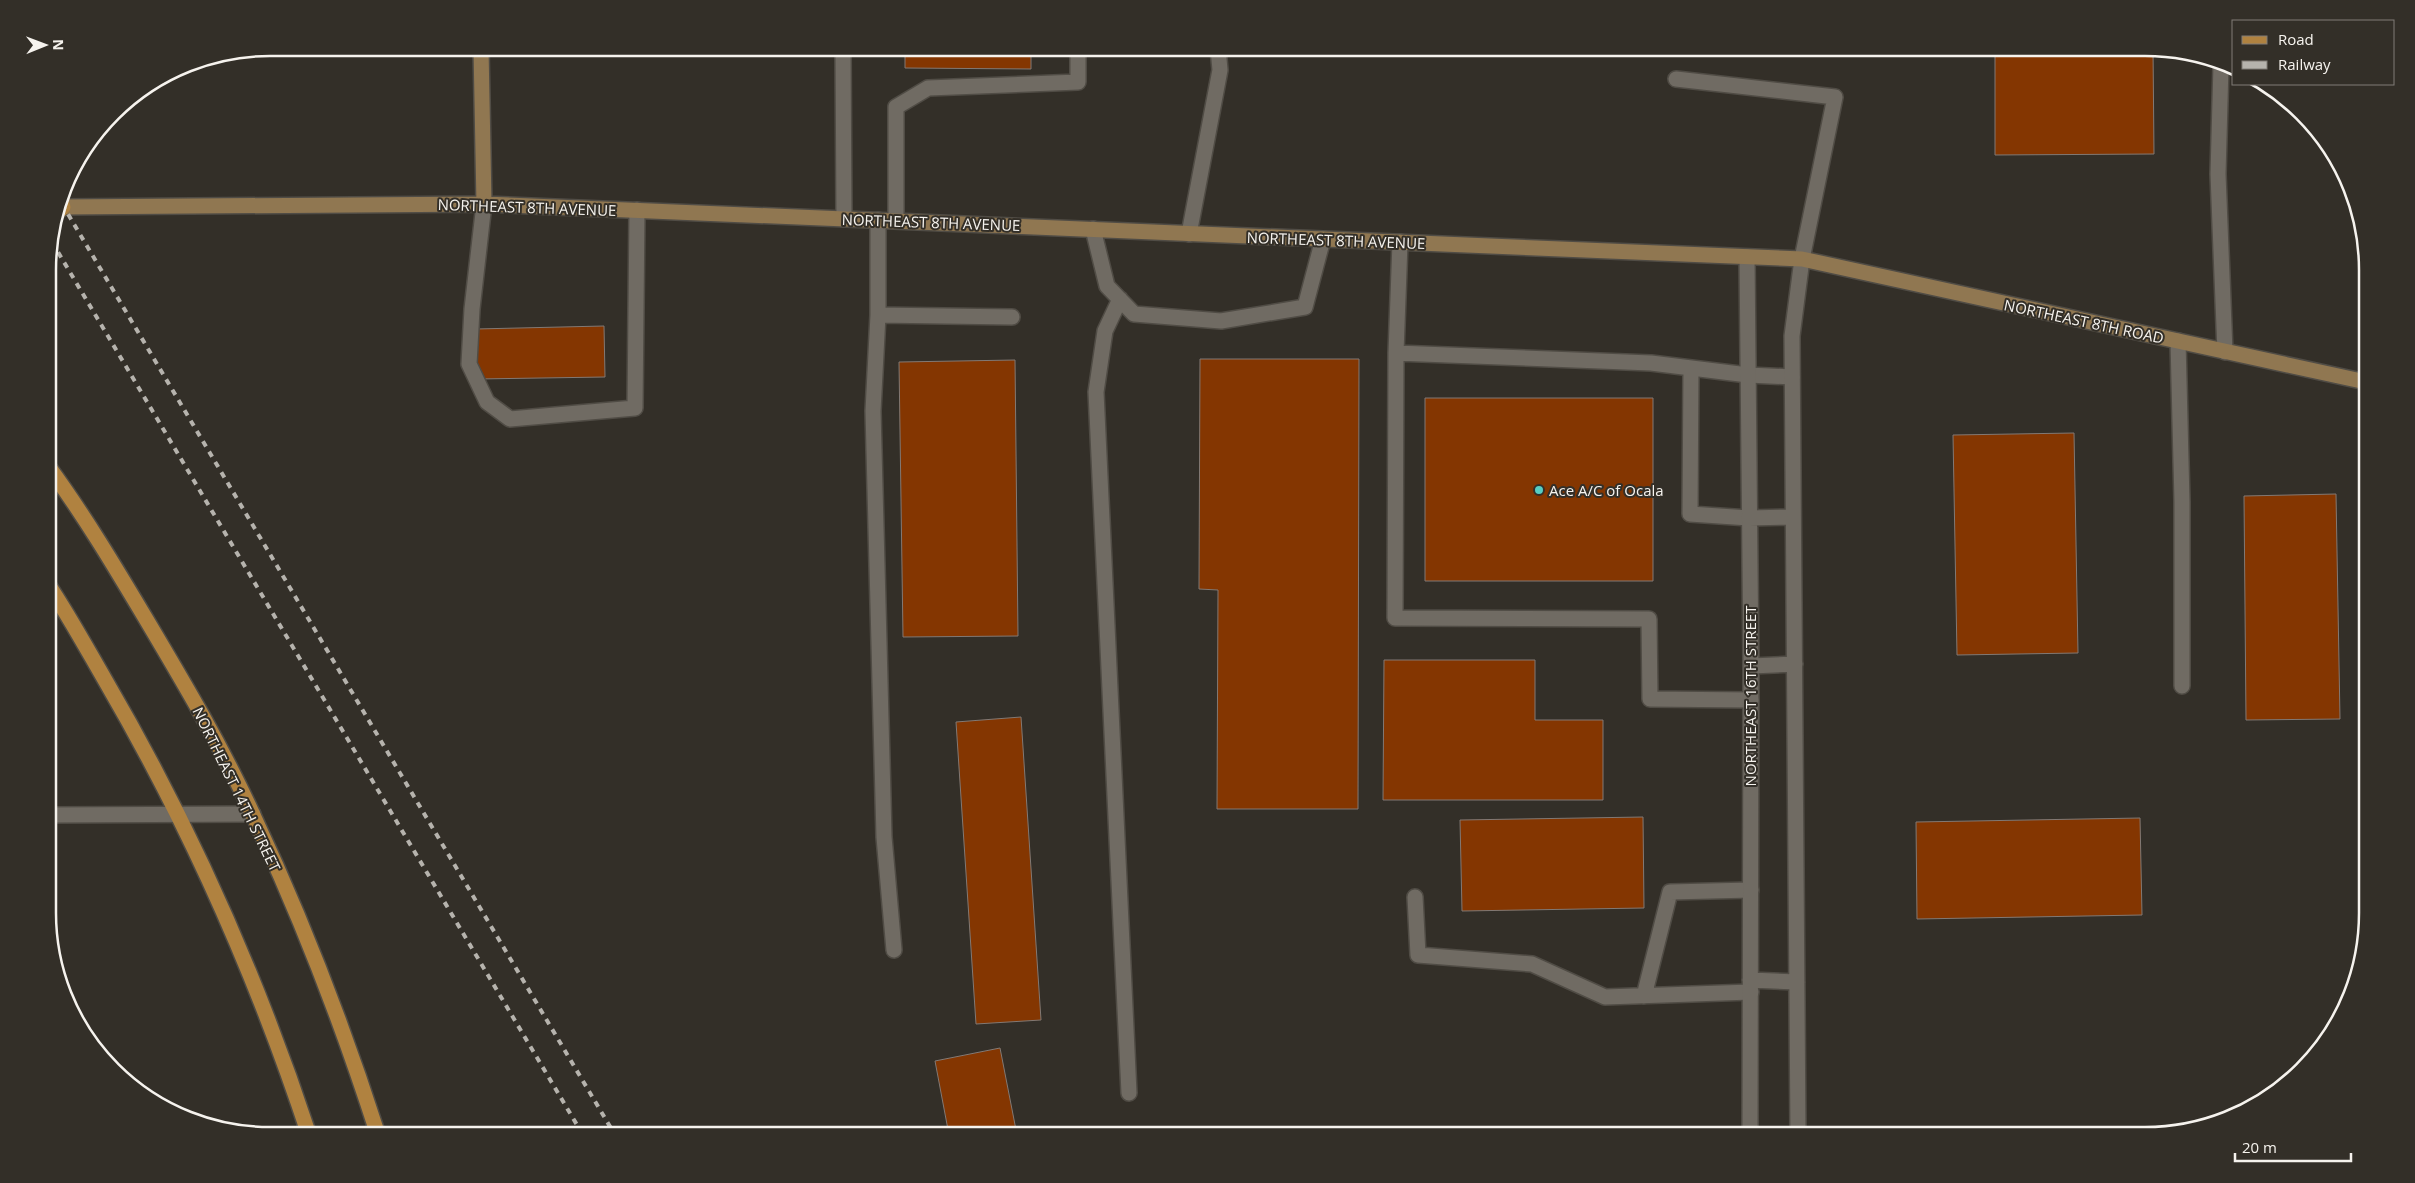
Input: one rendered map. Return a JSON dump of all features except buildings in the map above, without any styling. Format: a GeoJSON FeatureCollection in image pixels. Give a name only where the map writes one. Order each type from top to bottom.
{"type":"FeatureCollection","features":[{"type":"Feature","properties":{"kind":"main road"},"geometry":{"type":"LineString","coordinates":[[480,56],[484,204]]}},
{"type":"Feature","properties":{"kind":"main road","name":"NORTHEAST 8TH AVENUE"},"geometry":{"type":"LineString","coordinates":[[66,208],[484,204],[1802,259]]}},
{"type":"Feature","properties":{"kind":"main road","name":"NORTHEAST 8TH ROAD"},"geometry":{"type":"LineString","coordinates":[[1802,259],[2359,381]]}},
{"type":"Feature","properties":{"kind":"main road","name":"NORTHEAST 14TH STREET"},"geometry":{"type":"LineString","coordinates":[[56,478],[102,545],[173,665],[216,740],[253,814],[303,929],[350,1050],[375,1127]]}},
{"type":"Feature","properties":{"kind":"main road"},"geometry":{"type":"LineString","coordinates":[[56,598],[129,722],[178,814],[220,902],[251,977],[306,1127]]}},
{"type":"Feature","properties":{"kind":"street"},"geometry":{"type":"LineString","coordinates":[[843,56],[844,219]]}},
{"type":"Feature","properties":{"kind":"street"},"geometry":{"type":"LineString","coordinates":[[896,221],[896,107],[928,88],[1078,82],[1078,56]]}},
{"type":"Feature","properties":{"kind":"street"},"geometry":{"type":"LineString","coordinates":[[1189,234],[1220,70],[1219,56]]}},
{"type":"Feature","properties":{"kind":"street"},"geometry":{"type":"LineString","coordinates":[[2221,71],[2218,174],[2225,352]]}},
{"type":"Feature","properties":{"kind":"street"},"geometry":{"type":"LineString","coordinates":[[1676,79],[1835,97],[1802,259],[1792,336],[1798,1127]]}},
{"type":"Feature","properties":{"kind":"street"},"geometry":{"type":"LineString","coordinates":[[484,204],[472,309],[469,364],[487,402],[510,419],[636,408],[637,210]]}},
{"type":"Feature","properties":{"kind":"street"},"geometry":{"type":"LineString","coordinates":[[878,220],[878,315],[873,411],[884,837],[894,950]]}},
{"type":"Feature","properties":{"kind":"street"},"geometry":{"type":"LineString","coordinates":[[1093,229],[1107,286],[1134,314],[1221,321],[1305,307],[1324,239]]}},
{"type":"Feature","properties":{"kind":"street"},"geometry":{"type":"LineString","coordinates":[[1400,242],[1396,353],[1395,618],[1650,619],[1650,699],[1751,700]]}},
{"type":"Feature","properties":{"kind":"street","name":"NORTHEAST 16TH STREET"},"geometry":{"type":"LineString","coordinates":[[1747,257],[1751,666],[1750,1127]]}},
{"type":"Feature","properties":{"kind":"street"},"geometry":{"type":"LineString","coordinates":[[1120,299],[1105,331],[1096,392],[1129,1093]]}},
{"type":"Feature","properties":{"kind":"street"},"geometry":{"type":"LineString","coordinates":[[878,315],[1012,317]]}},
{"type":"Feature","properties":{"kind":"street"},"geometry":{"type":"LineString","coordinates":[[2178,341],[2182,502],[2182,686]]}},
{"type":"Feature","properties":{"kind":"street"},"geometry":{"type":"LineString","coordinates":[[1396,353],[1651,363],[1748,375],[1792,377]]}},
{"type":"Feature","properties":{"kind":"street"},"geometry":{"type":"LineString","coordinates":[[1691,368],[1690,514],[1749,518],[1793,517]]}},
{"type":"Feature","properties":{"kind":"street"},"geometry":{"type":"LineString","coordinates":[[1751,666],[1795,664]]}},
{"type":"Feature","properties":{"kind":"street"},"geometry":{"type":"LineString","coordinates":[[56,815],[253,814]]}},
{"type":"Feature","properties":{"kind":"street"},"geometry":{"type":"LineString","coordinates":[[1644,996],[1670,892],[1751,890]]}},
{"type":"Feature","properties":{"kind":"street"},"geometry":{"type":"LineString","coordinates":[[1415,897],[1418,955],[1532,964],[1604,997],[1644,996],[1797,982]]}},
{"type":"Feature","properties":{"kind":"railway"},"geometry":{"type":"LineString","coordinates":[[66,210],[610,1127]]}},
{"type":"Feature","properties":{"kind":"railway"},"geometry":{"type":"LineString","coordinates":[[57,251],[578,1127]]}},
{"type":"Feature","properties":{"kind":"place","name":"Ace A/C of Ocala"},"geometry":{"type":"Point","coordinates":[1539,490]}}]}
